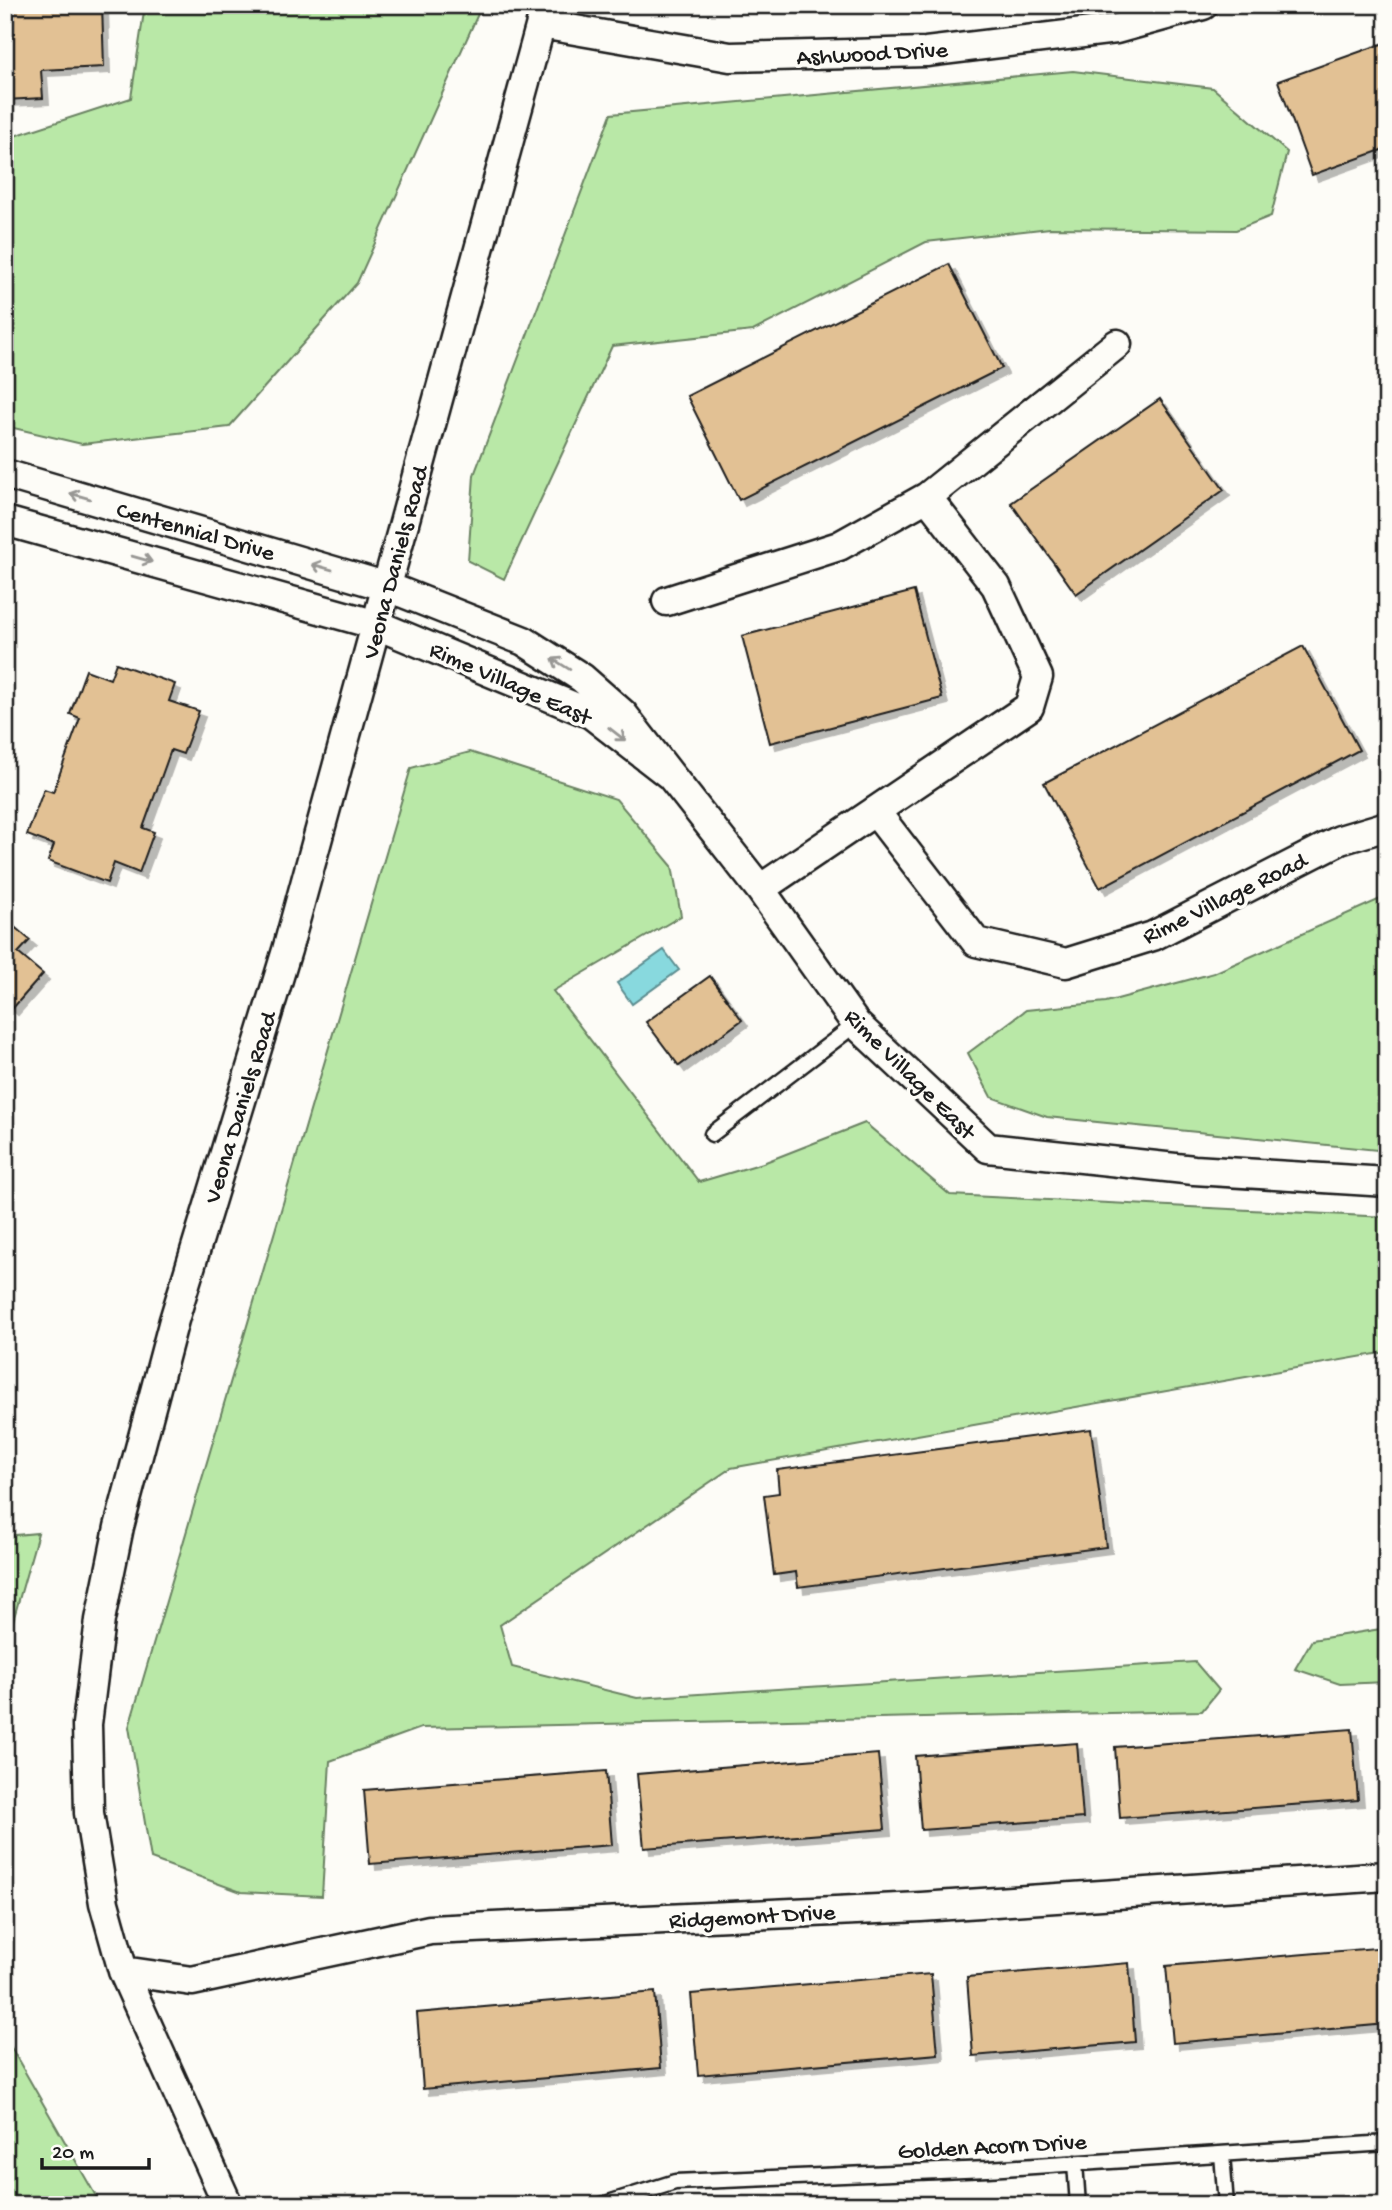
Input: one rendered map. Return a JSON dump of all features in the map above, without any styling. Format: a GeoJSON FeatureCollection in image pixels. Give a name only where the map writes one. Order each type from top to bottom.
{"type":"FeatureCollection","features":[{"type":"Feature","properties":{"kind":"street","name":"Ashwood Drive"},"geometry":{"type":"LineString","coordinates":[[543,15],[730,57],[926,52],[1116,29],[1203,5]]}},
{"type":"Feature","properties":{"kind":"street","name":"Veona Daniels Road"},"geometry":{"type":"LineString","coordinates":[[228,2205],[123,1971],[104,1903],[89,1813],[88,1724],[100,1620],[119,1527],[174,1320],[287,950],[543,15]]}},
{"type":"Feature","properties":{"kind":"street"},"geometry":{"type":"LineString","coordinates":[[667,601],[839,546],[927,497],[1117,344]]}},
{"type":"Feature","properties":{"kind":"street","name":"Centennial Drive"},"geometry":{"type":"LineString","coordinates":[[5,474],[388,587]]}},
{"type":"Feature","properties":{"kind":"street"},"geometry":{"type":"LineString","coordinates":[[760,889],[1029,706],[1038,677],[996,586],[927,497]]}},
{"type":"Feature","properties":{"kind":"street","name":"Centennial Drive"},"geometry":{"type":"LineString","coordinates":[[5,521],[377,625]]}},
{"type":"Feature","properties":{"kind":"street","name":"Rime Village East"},"geometry":{"type":"LineString","coordinates":[[388,587],[524,641],[582,678],[623,714],[760,889],[856,1024],[988,1148],[1194,1171],[1387,1182]]}},
{"type":"Feature","properties":{"kind":"street","name":"Rime Village East"},"geometry":{"type":"LineString","coordinates":[[377,625],[591,714],[671,776]]}},
{"type":"Feature","properties":{"kind":"street","name":"Rime Village Road"},"geometry":{"type":"LineString","coordinates":[[875,811],[976,942],[1066,963],[1153,936],[1340,841],[1387,826]]}},
{"type":"Feature","properties":{"kind":"street","name":"Ridgemont Drive"},"geometry":{"type":"LineString","coordinates":[[123,1971],[192,1981],[430,1930],[921,1907],[1387,1876]]}},
{"type":"Feature","properties":{"kind":"lane"},"geometry":{"type":"LineString","coordinates":[[712,1134],[856,1024]]}},
{"type":"Feature","properties":{"kind":"lane","name":"Golden Acorn Drive"},"geometry":{"type":"LineString","coordinates":[[602,2205],[675,2182],[1075,2164],[1387,2143]]}},
{"type":"Feature","properties":{"kind":"lane"},"geometry":{"type":"LineString","coordinates":[[1222,2154],[1226,2205]]}},
{"type":"Feature","properties":{"kind":"lane"},"geometry":{"type":"LineString","coordinates":[[1075,2164],[1078,2205]]}},
{"type":"Feature","properties":{"kind":"green space"},"geometry":{"type":"Polygon","coordinates":[[[145,5],[482,5],[357,283],[229,427],[82,444],[5,426],[5,139],[131,98],[145,5]]]}},
{"type":"Feature","properties":{"kind":"green space"},"geometry":{"type":"Polygon","coordinates":[[[1073,71],[1213,88],[1287,152],[1271,216],[1236,230],[1050,228],[926,242],[753,331],[612,346],[504,579],[468,561],[474,475],[611,114],[1073,71]]]}},
{"type":"Feature","properties":{"kind":"green space"},"geometry":{"type":"Polygon","coordinates":[[[470,752],[616,799],[672,866],[681,916],[553,991],[699,1182],[763,1163],[865,1123],[950,1195],[1387,1217],[1387,1352],[731,1468],[500,1625],[512,1667],[637,1698],[1195,1662],[1219,1690],[1202,1711],[421,1728],[330,1761],[322,1896],[241,1892],[151,1859],[129,1727],[411,768],[470,752]]]}},
{"type":"Feature","properties":{"kind":"green space"},"geometry":{"type":"Polygon","coordinates":[[[1387,896],[1387,1151],[1047,1117],[991,1097],[968,1053],[1026,1010],[1106,1002],[1214,973],[1387,896]]]}},
{"type":"Feature","properties":{"kind":"green space"},"geometry":{"type":"Polygon","coordinates":[[[38,1533],[5,1649],[5,1536],[38,1533]]]}},
{"type":"Feature","properties":{"kind":"green space"},"geometry":{"type":"Polygon","coordinates":[[[1387,1628],[1387,1682],[1340,1684],[1295,1669],[1312,1640],[1387,1628]]]}},
{"type":"Feature","properties":{"kind":"green space"},"geometry":{"type":"Polygon","coordinates":[[[5,2037],[101,2205],[5,2205],[5,2037]]]}},
{"type":"Feature","properties":{"kind":"water"},"geometry":{"type":"Polygon","coordinates":[[[664,950],[679,970],[632,1004],[617,983],[664,950]]]}},
{"type":"Feature","properties":{"kind":"building"},"geometry":{"type":"Polygon","coordinates":[[[5,5],[102,5],[104,67],[41,70],[43,98],[5,100],[5,5]]]}},
{"type":"Feature","properties":{"kind":"building"},"geometry":{"type":"Polygon","coordinates":[[[1387,42],[1387,148],[1312,175],[1278,81],[1387,42]]]}},
{"type":"Feature","properties":{"kind":"building"},"geometry":{"type":"Polygon","coordinates":[[[949,264],[1002,368],[739,500],[687,396],[949,264]]]}},
{"type":"Feature","properties":{"kind":"building"},"geometry":{"type":"Polygon","coordinates":[[[1160,399],[1224,490],[1076,594],[1011,503],[1160,399]]]}},
{"type":"Feature","properties":{"kind":"building"},"geometry":{"type":"Polygon","coordinates":[[[914,591],[942,698],[770,743],[742,636],[914,591]]]}},
{"type":"Feature","properties":{"kind":"building"},"geometry":{"type":"Polygon","coordinates":[[[1303,646],[1359,750],[1100,888],[1044,783],[1303,646]]]}},
{"type":"Feature","properties":{"kind":"building"},"geometry":{"type":"Polygon","coordinates":[[[116,663],[175,684],[169,701],[199,711],[183,754],[171,750],[143,828],[154,832],[139,873],[114,863],[107,883],[48,861],[54,845],[27,835],[44,789],[53,792],[80,718],[70,714],[86,670],[110,679],[116,663]]]}},
{"type":"Feature","properties":{"kind":"building"},"geometry":{"type":"Polygon","coordinates":[[[5,919],[30,940],[18,953],[43,974],[12,1009],[5,1003],[5,919]]]}},
{"type":"Feature","properties":{"kind":"building"},"geometry":{"type":"Polygon","coordinates":[[[710,976],[742,1020],[679,1066],[646,1022],[710,976]]]}},
{"type":"Feature","properties":{"kind":"building"},"geometry":{"type":"Polygon","coordinates":[[[1091,1429],[1106,1547],[798,1587],[796,1572],[774,1575],[764,1495],[779,1493],[777,1470],[1091,1429]]]}},
{"type":"Feature","properties":{"kind":"building"},"geometry":{"type":"Polygon","coordinates":[[[1352,1729],[1358,1800],[1120,1818],[1115,1747],[1352,1729]]]}},
{"type":"Feature","properties":{"kind":"building"},"geometry":{"type":"Polygon","coordinates":[[[1077,1743],[1083,1818],[921,1830],[915,1756],[1077,1743]]]}},
{"type":"Feature","properties":{"kind":"building"},"geometry":{"type":"Polygon","coordinates":[[[878,1754],[885,1829],[644,1848],[637,1774],[878,1754]]]}},
{"type":"Feature","properties":{"kind":"building"},"geometry":{"type":"Polygon","coordinates":[[[606,1771],[612,1845],[370,1864],[364,1790],[606,1771]]]}},
{"type":"Feature","properties":{"kind":"building"},"geometry":{"type":"Polygon","coordinates":[[[1387,1947],[1387,2024],[1173,2043],[1166,1966],[1387,1947]]]}},
{"type":"Feature","properties":{"kind":"building"},"geometry":{"type":"Polygon","coordinates":[[[1129,1963],[1135,2042],[973,2056],[967,1977],[1129,1963]]]}},
{"type":"Feature","properties":{"kind":"building"},"geometry":{"type":"Polygon","coordinates":[[[931,1974],[938,2054],[698,2075],[691,1994],[931,1974]]]}},
{"type":"Feature","properties":{"kind":"building"},"geometry":{"type":"Polygon","coordinates":[[[655,1992],[661,2068],[423,2089],[417,2013],[655,1992]]]}}]}
